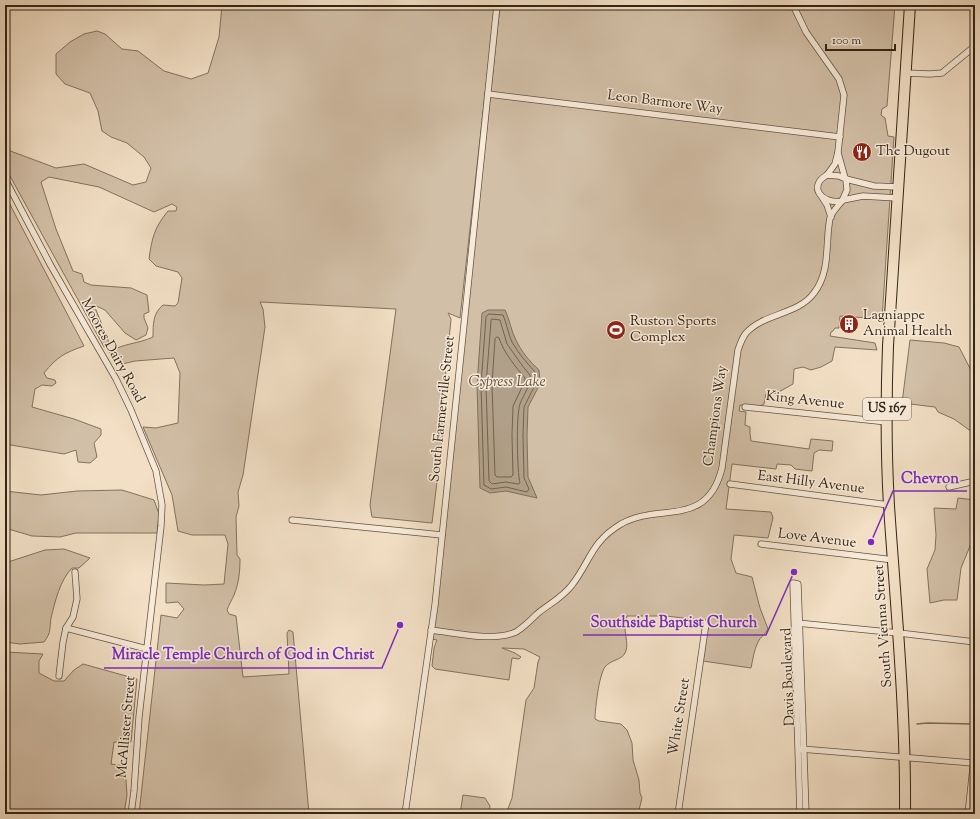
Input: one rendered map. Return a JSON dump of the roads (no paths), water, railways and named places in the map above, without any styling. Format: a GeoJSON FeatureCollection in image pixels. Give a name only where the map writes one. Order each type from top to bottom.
{"type":"FeatureCollection","features":[{"type":"Feature","properties":{"kind":"highway","name":"South Vienna Street"},"geometry":{"type":"LineString","coordinates":[[905,814],[905,758],[899,633],[889,505],[887,422],[888,346],[910,5]]}},
{"type":"Feature","properties":{"kind":"street","name":"South Farmerville Street"},"geometry":{"type":"LineString","coordinates":[[405,814],[431,630],[442,535],[498,5]]}},
{"type":"Feature","properties":{"kind":"street","name":"Champions Way"},"geometry":{"type":"LineString","coordinates":[[793,5],[806,32],[835,73],[842,86],[844,102],[838,152],[835,164],[827,175],[820,180],[818,185],[819,192],[827,205],[831,217]]}},
{"type":"Feature","properties":{"kind":"street"},"geometry":{"type":"LineString","coordinates":[[906,74],[942,73],[975,46]]}},
{"type":"Feature","properties":{"kind":"street","name":"Leon Barmore Way"},"geometry":{"type":"LineString","coordinates":[[488,94],[840,137]]}},
{"type":"Feature","properties":{"kind":"street","name":"Champions Way"},"geometry":{"type":"LineString","coordinates":[[431,630],[492,637],[508,636],[528,624],[563,594],[578,576],[594,547],[619,525],[632,519],[648,515],[684,511],[704,501],[717,484],[722,468],[738,350],[741,340],[746,333],[756,325],[797,307],[810,298],[823,276],[831,217],[837,206],[843,200],[847,190],[838,152]]}},
{"type":"Feature","properties":{"kind":"street"},"geometry":{"type":"LineString","coordinates":[[827,175],[874,186],[898,187]]}},
{"type":"Feature","properties":{"kind":"street","name":"Moores Dairy Road"},"geometry":{"type":"LineString","coordinates":[[5,179],[51,266],[116,379],[131,410],[156,471],[162,505],[159,547]]}},
{"type":"Feature","properties":{"kind":"street"},"geometry":{"type":"LineString","coordinates":[[822,197],[831,202],[863,196],[897,198]]}},
{"type":"Feature","properties":{"kind":"street","name":"King Avenue"},"geometry":{"type":"LineString","coordinates":[[745,407],[887,422]]}},
{"type":"Feature","properties":{"kind":"street"},"geometry":{"type":"LineString","coordinates":[[950,487],[975,481]]}},
{"type":"Feature","properties":{"kind":"street","name":"East Hilly Avenue"},"geometry":{"type":"LineString","coordinates":[[730,484],[889,505]]}},
{"type":"Feature","properties":{"kind":"street"},"geometry":{"type":"LineString","coordinates":[[292,520],[442,535]]}},
{"type":"Feature","properties":{"kind":"street","name":"Love Avenue"},"geometry":{"type":"LineString","coordinates":[[761,544],[894,560]]}},
{"type":"Feature","properties":{"kind":"street","name":"McAllister Street"},"geometry":{"type":"LineString","coordinates":[[131,814],[146,649],[159,547]]}},
{"type":"Feature","properties":{"kind":"street"},"geometry":{"type":"LineString","coordinates":[[59,676],[66,628],[72,618],[76,599],[77,581],[75,572]]}},
{"type":"Feature","properties":{"kind":"street","name":"Davis Boulevard"},"geometry":{"type":"LineString","coordinates":[[797,623],[793,583],[795,582],[798,584],[797,623],[801,749],[806,814]]}},
{"type":"Feature","properties":{"kind":"street","name":"White Street"},"geometry":{"type":"LineString","coordinates":[[678,814],[706,623]]}},
{"type":"Feature","properties":{"kind":"street"},"geometry":{"type":"LineString","coordinates":[[797,623],[975,642]]}},
{"type":"Feature","properties":{"kind":"street"},"geometry":{"type":"LineString","coordinates":[[66,628],[146,649]]}},
{"type":"Feature","properties":{"kind":"street"},"geometry":{"type":"LineString","coordinates":[[801,749],[974,763]]}},
{"type":"Feature","properties":{"kind":"street","name":"Davis Boulevard"},"geometry":{"type":"LineString","coordinates":[[800,814],[801,749]]}},
{"type":"Feature","properties":{"kind":"street"},"geometry":{"type":"LineString","coordinates":[[968,814],[975,749]]}},
{"type":"Feature","properties":{"kind":"water","name":"Cypress Lake"},"geometry":{"type":"Polygon","coordinates":[[[488,310],[505,310],[518,344],[526,356],[539,370],[540,384],[528,407],[527,436],[528,477],[537,498],[506,491],[490,493],[480,488],[477,385],[482,313],[488,310]]]}},
{"type":"Feature","properties":{"kind":"waterway"},"geometry":{"type":"LineString","coordinates":[[917,724],[975,724]]}},
{"type":"Feature","properties":{"kind":"place","name":"The Dugout"},"geometry":{"type":"Point","coordinates":[862,152]}},
{"type":"Feature","properties":{"kind":"place","name":"Lagniappe Animal Health"},"geometry":{"type":"Point","coordinates":[849,324]}},
{"type":"Feature","properties":{"kind":"place","name":"Ruston Sports Complex"},"geometry":{"type":"Point","coordinates":[616,330]}},
{"type":"Feature","properties":{"kind":"place","name":"Chevron"},"geometry":{"type":"Point","coordinates":[871,542]}},
{"type":"Feature","properties":{"kind":"place","name":"Southside Baptist Church"},"geometry":{"type":"Point","coordinates":[794,572]}},
{"type":"Feature","properties":{"kind":"place","name":"Miracle Temple Church of God in Christ"},"geometry":{"type":"Point","coordinates":[400,625]}}]}
